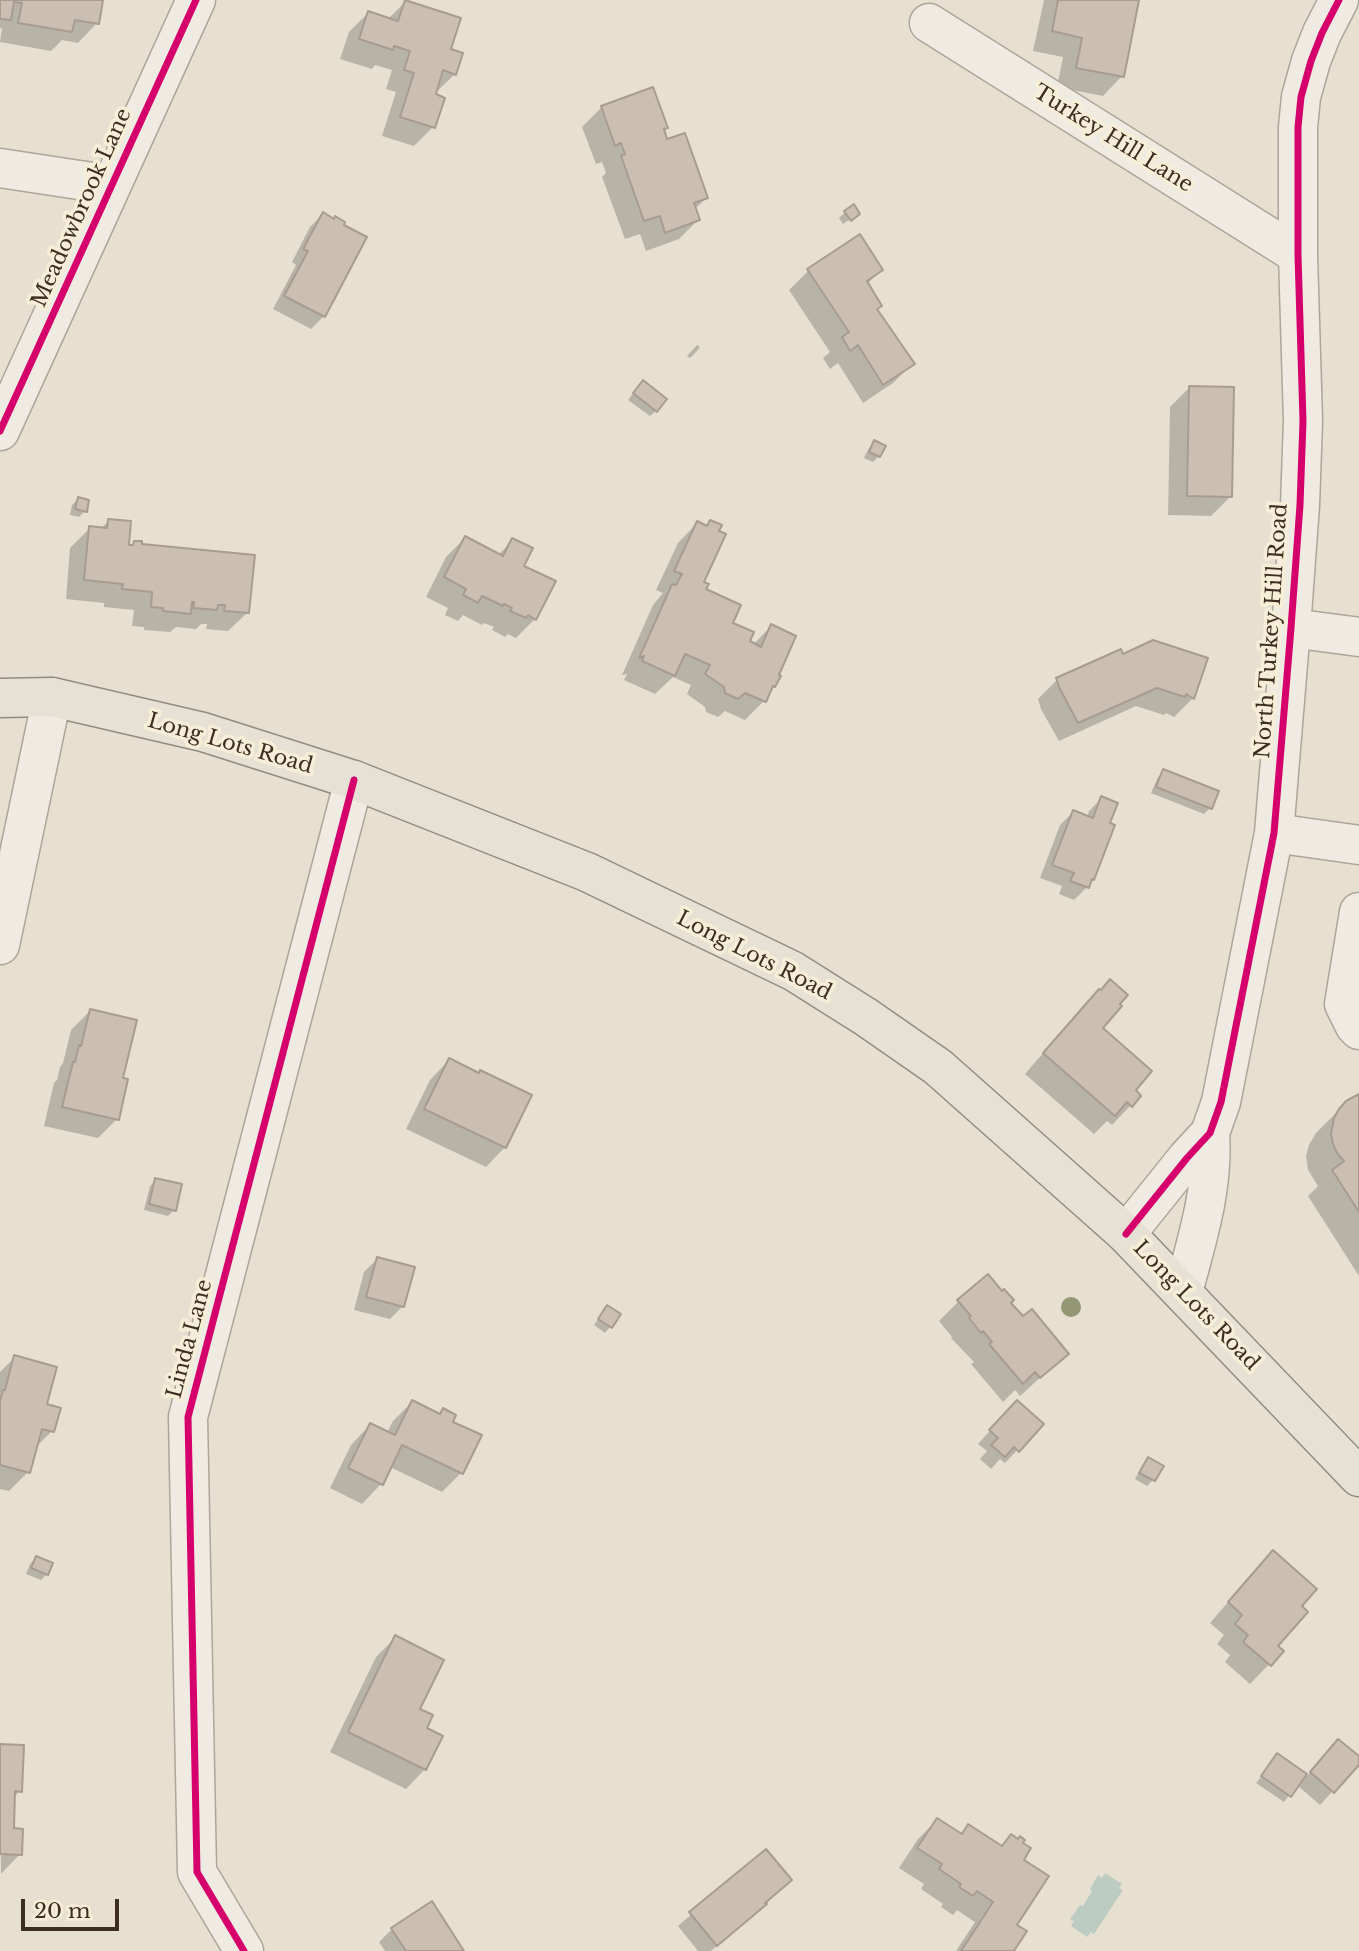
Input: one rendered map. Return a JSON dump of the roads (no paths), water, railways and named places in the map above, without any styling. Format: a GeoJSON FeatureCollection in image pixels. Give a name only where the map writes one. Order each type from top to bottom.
{"type":"FeatureCollection","features":[{"type":"Feature","properties":{"kind":"main road","name":"Long Lots Road"},"geometry":{"type":"LineString","coordinates":[[0,698],[52,697],[203,732],[354,780],[587,872],[793,971],[938,1067],[1126,1234],[1359,1476]]}},
{"type":"Feature","properties":{"kind":"street","name":"Meadowbrook Lane"},"geometry":{"type":"LineString","coordinates":[[0,431],[196,0]]}},
{"type":"Feature","properties":{"kind":"street","name":"North Turkey Hill Road"},"geometry":{"type":"LineString","coordinates":[[1126,1234],[1210,1133],[1221,1102],[1274,833],[1292,628],[1303,421],[1298,255],[1298,127],[1301,97],[1311,61],[1339,0]]}},
{"type":"Feature","properties":{"kind":"street","name":"Turkey Hill Lane"},"geometry":{"type":"LineString","coordinates":[[929,23],[1298,255]]}},
{"type":"Feature","properties":{"kind":"street"},"geometry":{"type":"LineString","coordinates":[[0,168],[112,186]]}},
{"type":"Feature","properties":{"kind":"street"},"geometry":{"type":"LineString","coordinates":[[1292,628],[1359,637]]}},
{"type":"Feature","properties":{"kind":"street"},"geometry":{"type":"LineString","coordinates":[[0,945],[52,697]]}},
{"type":"Feature","properties":{"kind":"street","name":"Linda Lane"},"geometry":{"type":"LineString","coordinates":[[244,1951],[197,1872],[188,1417],[354,780]]}},
{"type":"Feature","properties":{"kind":"street"},"geometry":{"type":"LineString","coordinates":[[1274,833],[1359,845]]}},
{"type":"Feature","properties":{"kind":"street"},"geometry":{"type":"LineString","coordinates":[[1359,912],[1344,1004],[1359,1030]]}},
{"type":"Feature","properties":{"kind":"street","name":"North Turkey Hill Road"},"geometry":{"type":"LineString","coordinates":[[1183,1292],[1208,1185],[1212,1152],[1210,1133]]}}]}
